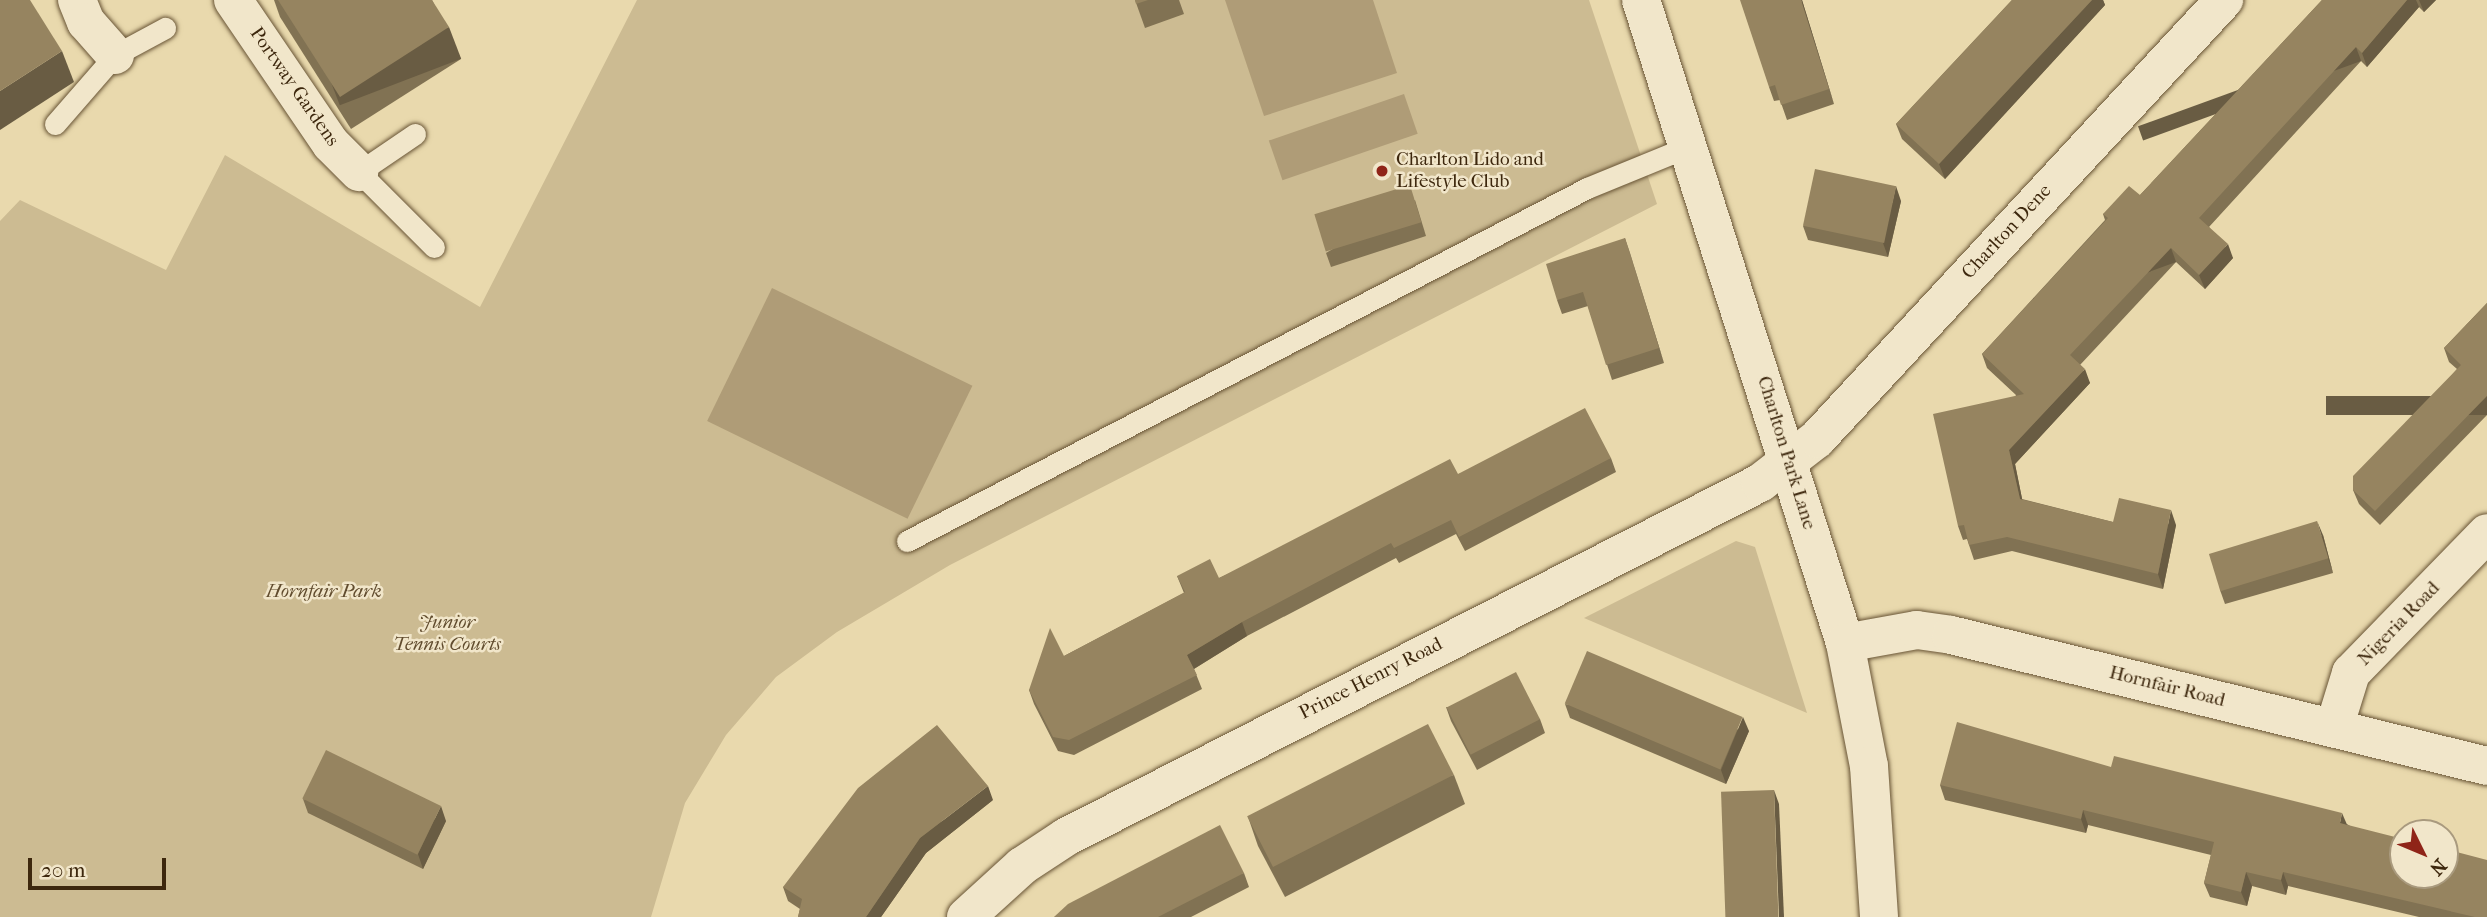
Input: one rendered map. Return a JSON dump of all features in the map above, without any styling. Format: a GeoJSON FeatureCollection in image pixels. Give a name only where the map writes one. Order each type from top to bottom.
{"type":"FeatureCollection","features":[{"type":"Feature","properties":{"kind":"street"},"geometry":{"type":"LineString","coordinates":[[77,0],[86,22],[115,55]]}},
{"type":"Feature","properties":{"kind":"street","name":"Portway Gardens"},"geometry":{"type":"LineString","coordinates":[[233,0],[331,144],[359,172]]}},
{"type":"Feature","properties":{"kind":"street","name":"Charlton Park Lane"},"geometry":{"type":"LineString","coordinates":[[1641,0],[1690,146],[1845,643],[1868,766],[1879,917]]}},
{"type":"Feature","properties":{"kind":"street","name":"Charlton Dene"},"geometry":{"type":"LineString","coordinates":[[1788,461],[1823,432],[2224,0]]}},
{"type":"Feature","properties":{"kind":"street","name":"Prince Henry Road"},"geometry":{"type":"LineString","coordinates":[[967,917],[1022,866],[1066,837],[1760,483],[1788,461]]}},
{"type":"Feature","properties":{"kind":"street","name":"Nigeria Road"},"geometry":{"type":"LineString","coordinates":[[2334,728],[2351,674],[2487,533]]}},
{"type":"Feature","properties":{"kind":"street","name":"Hornfair Road"},"geometry":{"type":"LineString","coordinates":[[1845,643],[1917,630],[1951,635],[2487,766]]}},
{"type":"Feature","properties":{"kind":"lane"},"geometry":{"type":"LineString","coordinates":[[55,124],[115,55],[165,28]]}},
{"type":"Feature","properties":{"kind":"lane"},"geometry":{"type":"LineString","coordinates":[[359,172],[415,134]]}},
{"type":"Feature","properties":{"kind":"lane"},"geometry":{"type":"LineString","coordinates":[[907,541],[1587,188],[1690,146]]}},
{"type":"Feature","properties":{"kind":"lane","name":"Portway Gardens"},"geometry":{"type":"LineString","coordinates":[[359,172],[434,247]]}},
{"type":"Feature","properties":{"kind":"green space","name":"Hornfair Park"},"geometry":{"type":"Polygon","coordinates":[[[637,0],[1589,0],[1657,204],[950,565],[837,632],[776,677],[726,735],[685,803],[651,917],[0,917],[0,221],[20,200],[166,270],[225,155],[480,307],[637,0]]]}},
{"type":"Feature","properties":{"kind":"green space"},"geometry":{"type":"Polygon","coordinates":[[[1736,541],[1755,547],[1807,713],[1584,618],[1736,541]]]}},
{"type":"Feature","properties":{"kind":"shaded area"},"geometry":{"type":"Polygon","coordinates":[[[1225,0],[1373,0],[1397,73],[1264,116],[1225,0]]]}},
{"type":"Feature","properties":{"kind":"shaded area"},"geometry":{"type":"Polygon","coordinates":[[[1404,94],[1418,134],[1282,180],[1269,141],[1404,94]]]}},
{"type":"Feature","properties":{"kind":"shaded area"},"geometry":{"type":"Polygon","coordinates":[[[772,288],[972,386],[908,519],[707,421],[772,288]]]}},
{"type":"Feature","properties":{"kind":"building"},"geometry":{"type":"Polygon","coordinates":[[[0,0],[30,0],[62,51],[0,91],[0,0]]]}},
{"type":"Feature","properties":{"kind":"building"},"geometry":{"type":"Polygon","coordinates":[[[278,0],[432,0],[449,27],[340,97],[278,0]]]}},
{"type":"Feature","properties":{"kind":"building"},"geometry":{"type":"Polygon","coordinates":[[[1740,0],[1801,0],[1829,89],[1781,105],[1775,85],[1769,87],[1740,0]]]}},
{"type":"Feature","properties":{"kind":"building"},"geometry":{"type":"Polygon","coordinates":[[[2012,0],[2092,0],[1939,164],[1896,124],[2012,0]]]}},
{"type":"Feature","properties":{"kind":"building"},"geometry":{"type":"Polygon","coordinates":[[[2322,0],[2407,0],[2362,53],[2356,47],[2199,218],[2228,244],[2199,275],[2171,248],[2070,355],[2085,369],[2009,450],[2020,499],[2113,522],[2119,498],[2171,510],[2158,574],[2007,537],[1969,545],[1964,525],[1958,526],[1933,414],[2024,394],[1982,354],[2108,218],[2103,214],[2129,186],[2140,195],[2322,0]]]}},
{"type":"Feature","properties":{"kind":"building"},"geometry":{"type":"Polygon","coordinates":[[[1815,169],[1896,186],[1884,243],[1803,226],[1815,169]]]}},
{"type":"Feature","properties":{"kind":"building"},"geometry":{"type":"Polygon","coordinates":[[[1410,185],[1421,222],[1326,252],[1314,214],[1410,185]]]}},
{"type":"Feature","properties":{"kind":"building"},"geometry":{"type":"Polygon","coordinates":[[[1625,238],[1659,348],[1606,365],[1583,292],[1557,300],[1546,264],[1625,238]]]}},
{"type":"Feature","properties":{"kind":"building"},"geometry":{"type":"Polygon","coordinates":[[[2487,303],[2487,396],[2375,511],[2353,490],[2353,476],[2461,365],[2444,348],[2487,303]]]}},
{"type":"Feature","properties":{"kind":"building"},"geometry":{"type":"Polygon","coordinates":[[[1585,408],[1611,458],[1459,537],[1451,520],[1394,548],[1391,543],[1242,622],[1187,655],[1197,675],[1069,740],[1053,737],[1029,690],[1050,628],[1064,656],[1185,592],[1177,576],[1210,559],[1219,578],[1450,459],[1458,474],[1585,408]]]}},
{"type":"Feature","properties":{"kind":"building"},"geometry":{"type":"Polygon","coordinates":[[[2317,521],[2328,558],[2220,591],[2209,554],[2317,521]]]}},
{"type":"Feature","properties":{"kind":"building"},"geometry":{"type":"Polygon","coordinates":[[[1587,651],[1743,717],[1720,770],[1565,703],[1587,651]]]}},
{"type":"Feature","properties":{"kind":"building"},"geometry":{"type":"Polygon","coordinates":[[[1516,672],[1540,719],[1471,755],[1447,707],[1516,672]]]}},
{"type":"Feature","properties":{"kind":"building"},"geometry":{"type":"Polygon","coordinates":[[[1957,722],[2111,767],[2114,756],[2342,813],[2340,823],[2389,835],[2389,889],[2459,889],[2459,853],[2487,860],[2487,917],[2475,917],[2283,872],[2281,880],[2246,872],[2241,892],[2204,883],[2214,842],[2083,810],[2081,819],[1940,785],[1957,722]]]}},
{"type":"Feature","properties":{"kind":"building"},"geometry":{"type":"Polygon","coordinates":[[[1428,724],[1454,775],[1273,867],[1247,816],[1428,724]]]}},
{"type":"Feature","properties":{"kind":"building"},"geometry":{"type":"Polygon","coordinates":[[[937,725],[988,786],[920,838],[866,917],[798,917],[802,899],[783,887],[858,788],[937,725]]]}},
{"type":"Feature","properties":{"kind":"building"},"geometry":{"type":"Polygon","coordinates":[[[326,750],[441,806],[417,855],[302,799],[326,750]]]}},
{"type":"Feature","properties":{"kind":"building"},"geometry":{"type":"Polygon","coordinates":[[[1774,790],[1778,917],[1725,917],[1721,792],[1774,790]]]}},
{"type":"Feature","properties":{"kind":"building"},"geometry":{"type":"Polygon","coordinates":[[[1220,825],[1244,873],[1158,917],[1054,917],[1068,904],[1220,825]]]}},
{"type":"Feature","properties":{"kind":"place","name":"Charlton Lido and Lifestyle Club"},"geometry":{"type":"Point","coordinates":[1382,171]}},
{"type":"Feature","properties":{"kind":"park label","name":"Junior Tennis Courts"},"geometry":{"type":"Point","coordinates":[447,634]}}]}
